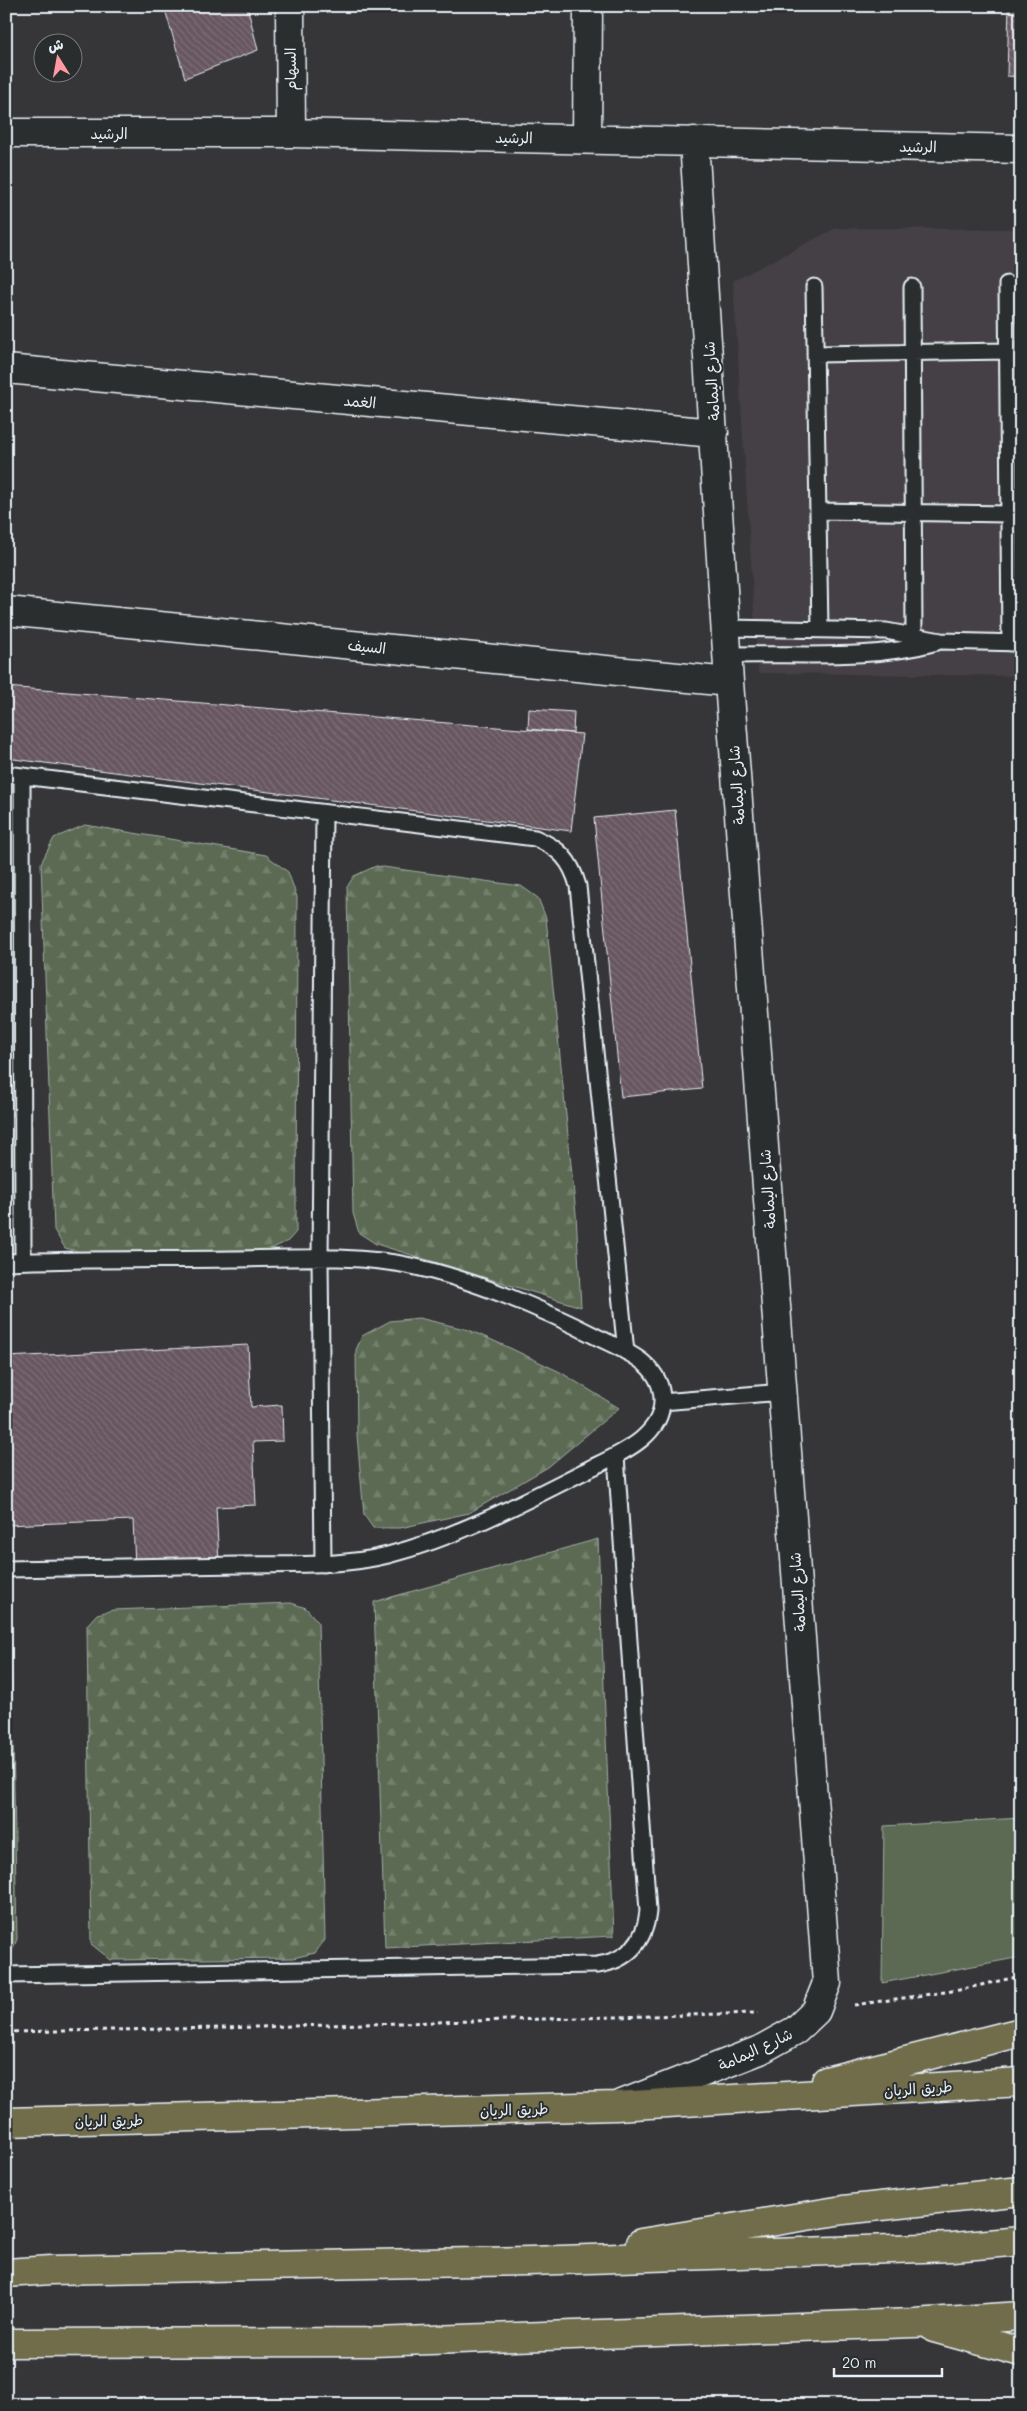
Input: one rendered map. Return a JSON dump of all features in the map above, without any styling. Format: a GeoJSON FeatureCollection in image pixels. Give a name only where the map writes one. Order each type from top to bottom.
{"type":"FeatureCollection","features":[{"type":"Feature","properties":{"kind":"highway"},"geometry":{"type":"LineString","coordinates":[[759,2098],[1021,2032]]}},
{"type":"Feature","properties":{"kind":"highway","name":"طريق الريان"},"geometry":{"type":"LineString","coordinates":[[6,2122],[616,2106],[1021,2082]]}},
{"type":"Feature","properties":{"kind":"highway"},"geometry":{"type":"LineString","coordinates":[[6,2110],[112,2120]]}},
{"type":"Feature","properties":{"kind":"highway"},"geometry":{"type":"LineString","coordinates":[[529,2261],[843,2210],[1021,2191]]}},
{"type":"Feature","properties":{"kind":"highway"},"geometry":{"type":"LineString","coordinates":[[6,2274],[51,2270],[529,2261],[953,2247],[1021,2241]]}},
{"type":"Feature","properties":{"kind":"highway"},"geometry":{"type":"LineString","coordinates":[[6,2343],[373,2342],[914,2323],[1021,2316]]}},
{"type":"Feature","properties":{"kind":"highway"},"geometry":{"type":"LineString","coordinates":[[914,2323],[1021,2352]]}},
{"type":"Feature","properties":{"kind":"street","name":"السهام"},"geometry":{"type":"LineString","coordinates":[[290,6],[291,133]]}},
{"type":"Feature","properties":{"kind":"street"},"geometry":{"type":"LineString","coordinates":[[587,139],[588,6]]}},
{"type":"Feature","properties":{"kind":"street","name":"الرشيد"},"geometry":{"type":"LineString","coordinates":[[6,134],[291,133],[1021,149]]}},
{"type":"Feature","properties":{"kind":"street","name":"شارع اليمامة"},"geometry":{"type":"LineString","coordinates":[[616,2106],[760,2050],[796,2030],[816,2011],[827,1983],[728,682],[714,433],[694,141]]}},
{"type":"Feature","properties":{"kind":"street","name":"الغمد"},"geometry":{"type":"LineString","coordinates":[[6,369],[714,433]]}},
{"type":"Feature","properties":{"kind":"street","name":"السيف"},"geometry":{"type":"LineString","coordinates":[[6,611],[728,682]]}},
{"type":"Feature","properties":{"kind":"lane"},"geometry":{"type":"LineString","coordinates":[[725,628],[886,631],[941,641],[1015,643],[1009,514],[1007,284]]}},
{"type":"Feature","properties":{"kind":"lane"},"geometry":{"type":"LineString","coordinates":[[814,287],[820,630]]}},
{"type":"Feature","properties":{"kind":"lane"},"geometry":{"type":"LineString","coordinates":[[912,288],[914,635]]}},
{"type":"Feature","properties":{"kind":"lane"},"geometry":{"type":"LineString","coordinates":[[815,354],[1008,351]]}},
{"type":"Feature","properties":{"kind":"lane"},"geometry":{"type":"LineString","coordinates":[[818,511],[1009,514]]}},
{"type":"Feature","properties":{"kind":"lane"},"geometry":{"type":"LineString","coordinates":[[727,655],[877,653],[914,648],[941,641]]}},
{"type":"Feature","properties":{"kind":"lane"},"geometry":{"type":"LineString","coordinates":[[6,774],[324,814],[535,838],[559,850],[568,860],[578,886],[626,1352]]}},
{"type":"Feature","properties":{"kind":"lane"},"geometry":{"type":"LineString","coordinates":[[22,776],[23,1261]]}},
{"type":"Feature","properties":{"kind":"lane"},"geometry":{"type":"LineString","coordinates":[[323,1564],[320,1258],[324,814]]}},
{"type":"Feature","properties":{"kind":"lane"},"geometry":{"type":"LineString","coordinates":[[6,1262],[320,1258],[414,1266],[455,1278],[563,1319],[626,1352],[644,1362],[652,1370],[658,1379],[662,1402],[653,1427],[644,1437],[616,1456],[459,1533],[385,1556],[323,1564],[6,1569]]}},
{"type":"Feature","properties":{"kind":"lane"},"geometry":{"type":"LineString","coordinates":[[662,1402],[782,1392]]}},
{"type":"Feature","properties":{"kind":"lane"},"geometry":{"type":"LineString","coordinates":[[6,1975],[597,1965],[619,1960],[630,1953],[644,1934],[648,1912],[616,1456]]}},
{"type":"Feature","properties":{"kind":"path"},"geometry":{"type":"LineString","coordinates":[[816,2011],[958,1990],[1021,1976]]}},
{"type":"Feature","properties":{"kind":"path"},"geometry":{"type":"LineString","coordinates":[[6,2032],[222,2028],[767,2012]]}},
{"type":"Feature","properties":{"kind":"shaded area"},"geometry":{"type":"Polygon","coordinates":[[[836,228],[1021,229],[1021,676],[758,673],[733,281],[836,228]]]}},
{"type":"Feature","properties":{"kind":"green space"},"geometry":{"type":"Polygon","coordinates":[[[85,825],[266,855],[288,872],[297,897],[296,1232],[288,1241],[264,1252],[89,1254],[65,1248],[54,1230],[41,863],[54,838],[85,825]]]}},
{"type":"Feature","properties":{"kind":"green space"},"geometry":{"type":"Polygon","coordinates":[[[376,866],[521,886],[538,898],[546,918],[576,1214],[581,1307],[376,1244],[359,1233],[353,1213],[347,887],[354,876],[376,866]]]}},
{"type":"Feature","properties":{"kind":"green space"},"geometry":{"type":"Polygon","coordinates":[[[419,1318],[469,1330],[510,1348],[560,1372],[619,1408],[548,1467],[469,1513],[400,1528],[373,1528],[364,1515],[357,1435],[356,1350],[362,1336],[390,1321],[419,1318]]]}},
{"type":"Feature","properties":{"kind":"green space"},"geometry":{"type":"Polygon","coordinates":[[[598,1539],[614,1936],[385,1948],[374,1602],[598,1539]]]}},
{"type":"Feature","properties":{"kind":"green space"},"geometry":{"type":"Polygon","coordinates":[[[291,1603],[306,1608],[318,1622],[325,1940],[315,1953],[293,1958],[111,1960],[91,1944],[87,1625],[97,1614],[113,1610],[291,1603]]]}},
{"type":"Feature","properties":{"kind":"green space"},"geometry":{"type":"Polygon","coordinates":[[[6,1630],[11,1636],[17,1939],[10,1956],[6,1957],[6,1630]]]}},
{"type":"Feature","properties":{"kind":"green space"},"geometry":{"type":"Polygon","coordinates":[[[1021,1818],[1021,1957],[882,1983],[884,1826],[1021,1818]]]}},
{"type":"Feature","properties":{"kind":"building"},"geometry":{"type":"Polygon","coordinates":[[[164,6],[247,6],[258,50],[185,78],[164,6]]]}},
{"type":"Feature","properties":{"kind":"building"},"geometry":{"type":"Polygon","coordinates":[[[1009,6],[1021,6],[1021,77],[1007,76],[1009,6]]]}},
{"type":"Feature","properties":{"kind":"building"},"geometry":{"type":"Polygon","coordinates":[[[6,687],[582,734],[571,831],[6,758],[6,687]]]}},
{"type":"Feature","properties":{"kind":"building"},"geometry":{"type":"Polygon","coordinates":[[[529,709],[574,712],[573,733],[528,729],[529,709]]]}},
{"type":"Feature","properties":{"kind":"building"},"geometry":{"type":"Polygon","coordinates":[[[675,810],[702,1089],[621,1097],[594,818],[675,810]]]}},
{"type":"Feature","properties":{"kind":"building"},"geometry":{"type":"Polygon","coordinates":[[[248,1345],[251,1407],[282,1405],[283,1441],[253,1442],[256,1505],[216,1507],[219,1563],[135,1567],[133,1520],[6,1525],[6,1357],[248,1345]]]}}]}
